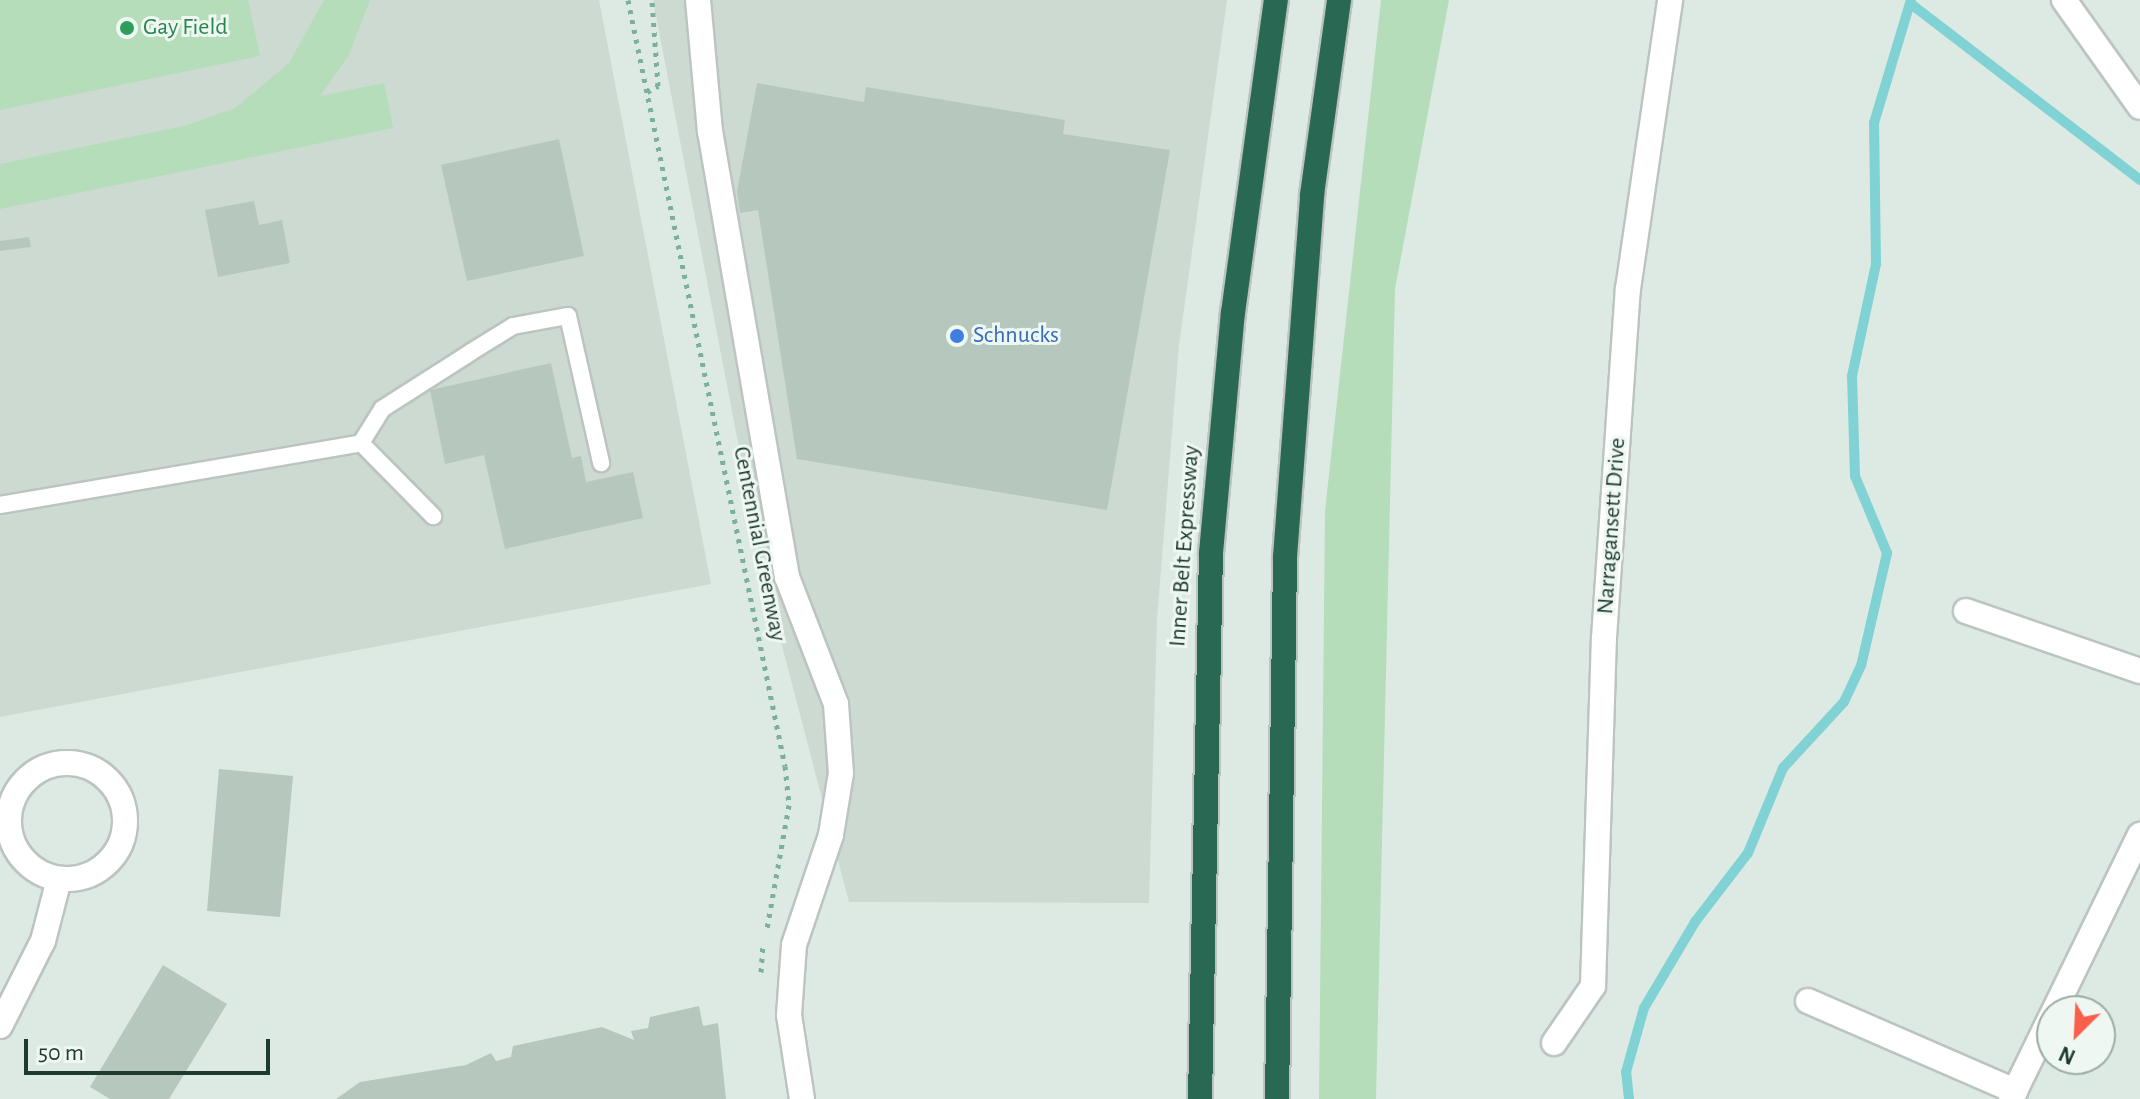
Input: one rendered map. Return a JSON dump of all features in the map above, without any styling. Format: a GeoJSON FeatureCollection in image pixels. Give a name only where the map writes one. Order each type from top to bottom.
{"type":"FeatureCollection","features":[{"type":"Feature","properties":{"kind":"highway","name":"Inner Belt Expressway"},"geometry":{"type":"LineString","coordinates":[[1200,1099],[1211,553],[1233,313],[1276,0]]}},
{"type":"Feature","properties":{"kind":"highway"},"geometry":{"type":"LineString","coordinates":[[1277,1099],[1285,557],[1312,195],[1339,0]]}},
{"type":"Feature","properties":{"kind":"street"},"geometry":{"type":"LineString","coordinates":[[698,0],[710,131],[787,577],[836,704],[841,773],[831,835],[794,945],[789,1015],[802,1099]]}},
{"type":"Feature","properties":{"kind":"street","name":"Narragansett Drive"},"geometry":{"type":"LineString","coordinates":[[1554,1043],[1593,986],[1604,638],[1628,289],[1670,0]]}},
{"type":"Feature","properties":{"kind":"street"},"geometry":{"type":"LineString","coordinates":[[2064,0],[2140,107]]}},
{"type":"Feature","properties":{"kind":"street"},"geometry":{"type":"LineString","coordinates":[[1966,611],[2140,671]]}},
{"type":"Feature","properties":{"kind":"street"},"geometry":{"type":"LineString","coordinates":[[85,765],[119,796],[122,843],[96,872],[59,879],[40,873],[14,846],[10,808],[38,771],[85,765]]}},
{"type":"Feature","properties":{"kind":"street"},"geometry":{"type":"LineString","coordinates":[[2062,995],[2140,835]]}},
{"type":"Feature","properties":{"kind":"street"},"geometry":{"type":"LineString","coordinates":[[0,1026],[43,941],[59,879]]}},
{"type":"Feature","properties":{"kind":"street"},"geometry":{"type":"LineString","coordinates":[[1808,1001],[2013,1095],[2036,1048]]}},
{"type":"Feature","properties":{"kind":"lane"},"geometry":{"type":"LineString","coordinates":[[0,505],[361,443],[382,409],[481,345],[513,326],[568,316],[601,463]]}},
{"type":"Feature","properties":{"kind":"lane"},"geometry":{"type":"LineString","coordinates":[[361,443],[433,516]]}},
{"type":"Feature","properties":{"kind":"path","name":"Centennial Greenway"},"geometry":{"type":"LineString","coordinates":[[628,0],[785,766],[789,805],[760,958],[762,988]]}},
{"type":"Feature","properties":{"kind":"path"},"geometry":{"type":"LineString","coordinates":[[647,92],[658,86],[652,0]]}},
{"type":"Feature","properties":{"kind":"shaded area"},"geometry":{"type":"Polygon","coordinates":[[[0,0],[599,0],[711,584],[0,717],[0,0]]]}},
{"type":"Feature","properties":{"kind":"shaded area"},"geometry":{"type":"Polygon","coordinates":[[[653,0],[1227,0],[1179,345],[1157,620],[1149,903],[849,902],[763,573],[653,0]]]}},
{"type":"Feature","properties":{"kind":"green space","name":"Gay Field"},"geometry":{"type":"Polygon","coordinates":[[[0,0],[248,0],[260,56],[0,110],[0,0]]]}},
{"type":"Feature","properties":{"kind":"green space"},"geometry":{"type":"Polygon","coordinates":[[[324,0],[370,0],[349,55],[320,96],[384,83],[393,128],[0,209],[0,164],[188,125],[235,108],[289,63],[324,0]]]}},
{"type":"Feature","properties":{"kind":"green space"},"geometry":{"type":"Polygon","coordinates":[[[1381,0],[1449,0],[1395,289],[1376,1099],[1319,1099],[1325,511],[1381,0]]]}},
{"type":"Feature","properties":{"kind":"building","name":"Schnucks"},"geometry":{"type":"Polygon","coordinates":[[[757,83],[864,102],[866,87],[1065,120],[1063,134],[1170,150],[1107,510],[797,459],[758,210],[740,213],[737,192],[757,83]]]}},
{"type":"Feature","properties":{"kind":"building"},"geometry":{"type":"Polygon","coordinates":[[[559,139],[584,256],[467,281],[441,165],[559,139]]]}},
{"type":"Feature","properties":{"kind":"building"},"geometry":{"type":"Polygon","coordinates":[[[254,201],[259,225],[282,220],[290,263],[218,277],[205,210],[254,201]]]}},
{"type":"Feature","properties":{"kind":"building"},"geometry":{"type":"Polygon","coordinates":[[[29,237],[31,247],[0,251],[0,241],[29,237]]]}},
{"type":"Feature","properties":{"kind":"building"},"geometry":{"type":"Polygon","coordinates":[[[551,363],[572,458],[581,456],[586,482],[633,472],[643,518],[505,549],[484,455],[445,464],[430,390],[551,363]]]}},
{"type":"Feature","properties":{"kind":"building"},"geometry":{"type":"Polygon","coordinates":[[[219,769],[293,776],[280,917],[207,911],[219,769]]]}},
{"type":"Feature","properties":{"kind":"building"},"geometry":{"type":"Polygon","coordinates":[[[163,965],[227,1004],[169,1099],[110,1099],[90,1087],[163,965]]]}},
{"type":"Feature","properties":{"kind":"building"},"geometry":{"type":"Polygon","coordinates":[[[699,1006],[703,1026],[718,1023],[726,1099],[336,1099],[360,1082],[466,1065],[491,1053],[496,1061],[511,1057],[513,1046],[602,1027],[634,1040],[631,1031],[648,1028],[650,1017],[699,1006]]]}},
{"type":"Feature","properties":{"kind":"waterway"},"geometry":{"type":"LineString","coordinates":[[1629,1099],[1626,1072],[1644,1008],[1695,922],[1748,853],[1783,768],[1844,702],[1861,666],[1887,553],[1855,476],[1852,376],[1876,264],[1874,123],[1911,0]]}},
{"type":"Feature","properties":{"kind":"waterway"},"geometry":{"type":"LineString","coordinates":[[1911,4],[2140,180]]}},
{"type":"Feature","properties":{"kind":"place","name":"Gay Field"},"geometry":{"type":"Point","coordinates":[127,28]}},
{"type":"Feature","properties":{"kind":"place","name":"Schnucks"},"geometry":{"type":"Point","coordinates":[957,336]}}]}
